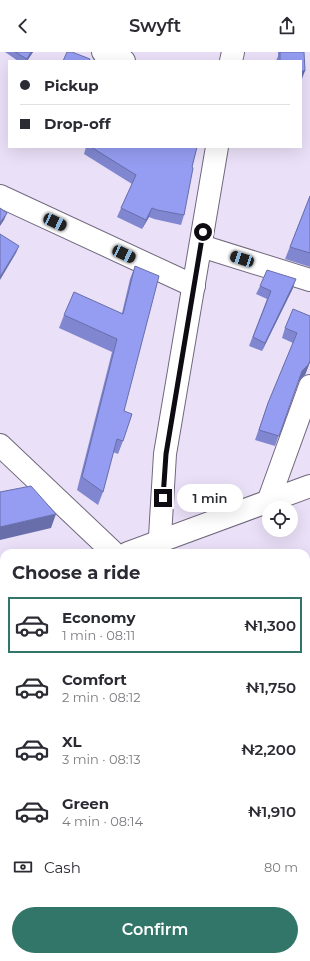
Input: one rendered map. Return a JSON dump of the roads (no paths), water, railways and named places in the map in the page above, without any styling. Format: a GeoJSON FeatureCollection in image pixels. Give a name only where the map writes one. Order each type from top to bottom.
{"type":"FeatureCollection","features":[{"type":"Feature","properties":{"kind":"street"},"geometry":{"type":"LineString","coordinates":[[103,52],[122,60]]}},
{"type":"Feature","properties":{"kind":"street"},"geometry":{"type":"LineString","coordinates":[[160,547],[166,454],[218,148]]}},
{"type":"Feature","properties":{"kind":"street"},"geometry":{"type":"LineString","coordinates":[[0,196],[194,286]]}},
{"type":"Feature","properties":{"kind":"street"},"geometry":{"type":"LineString","coordinates":[[201,246],[310,280]]}},
{"type":"Feature","properties":{"kind":"street"},"geometry":{"type":"LineString","coordinates":[[268,501],[310,386]]}},
{"type":"Feature","properties":{"kind":"street"},"geometry":{"type":"LineString","coordinates":[[0,445],[110,549]]}},
{"type":"Feature","properties":{"kind":"street"},"geometry":{"type":"LineString","coordinates":[[271,501],[310,486]]}},
{"type":"Feature","properties":{"kind":"street"},"geometry":{"type":"LineString","coordinates":[[149,549],[160,547],[262,504]]}}]}
